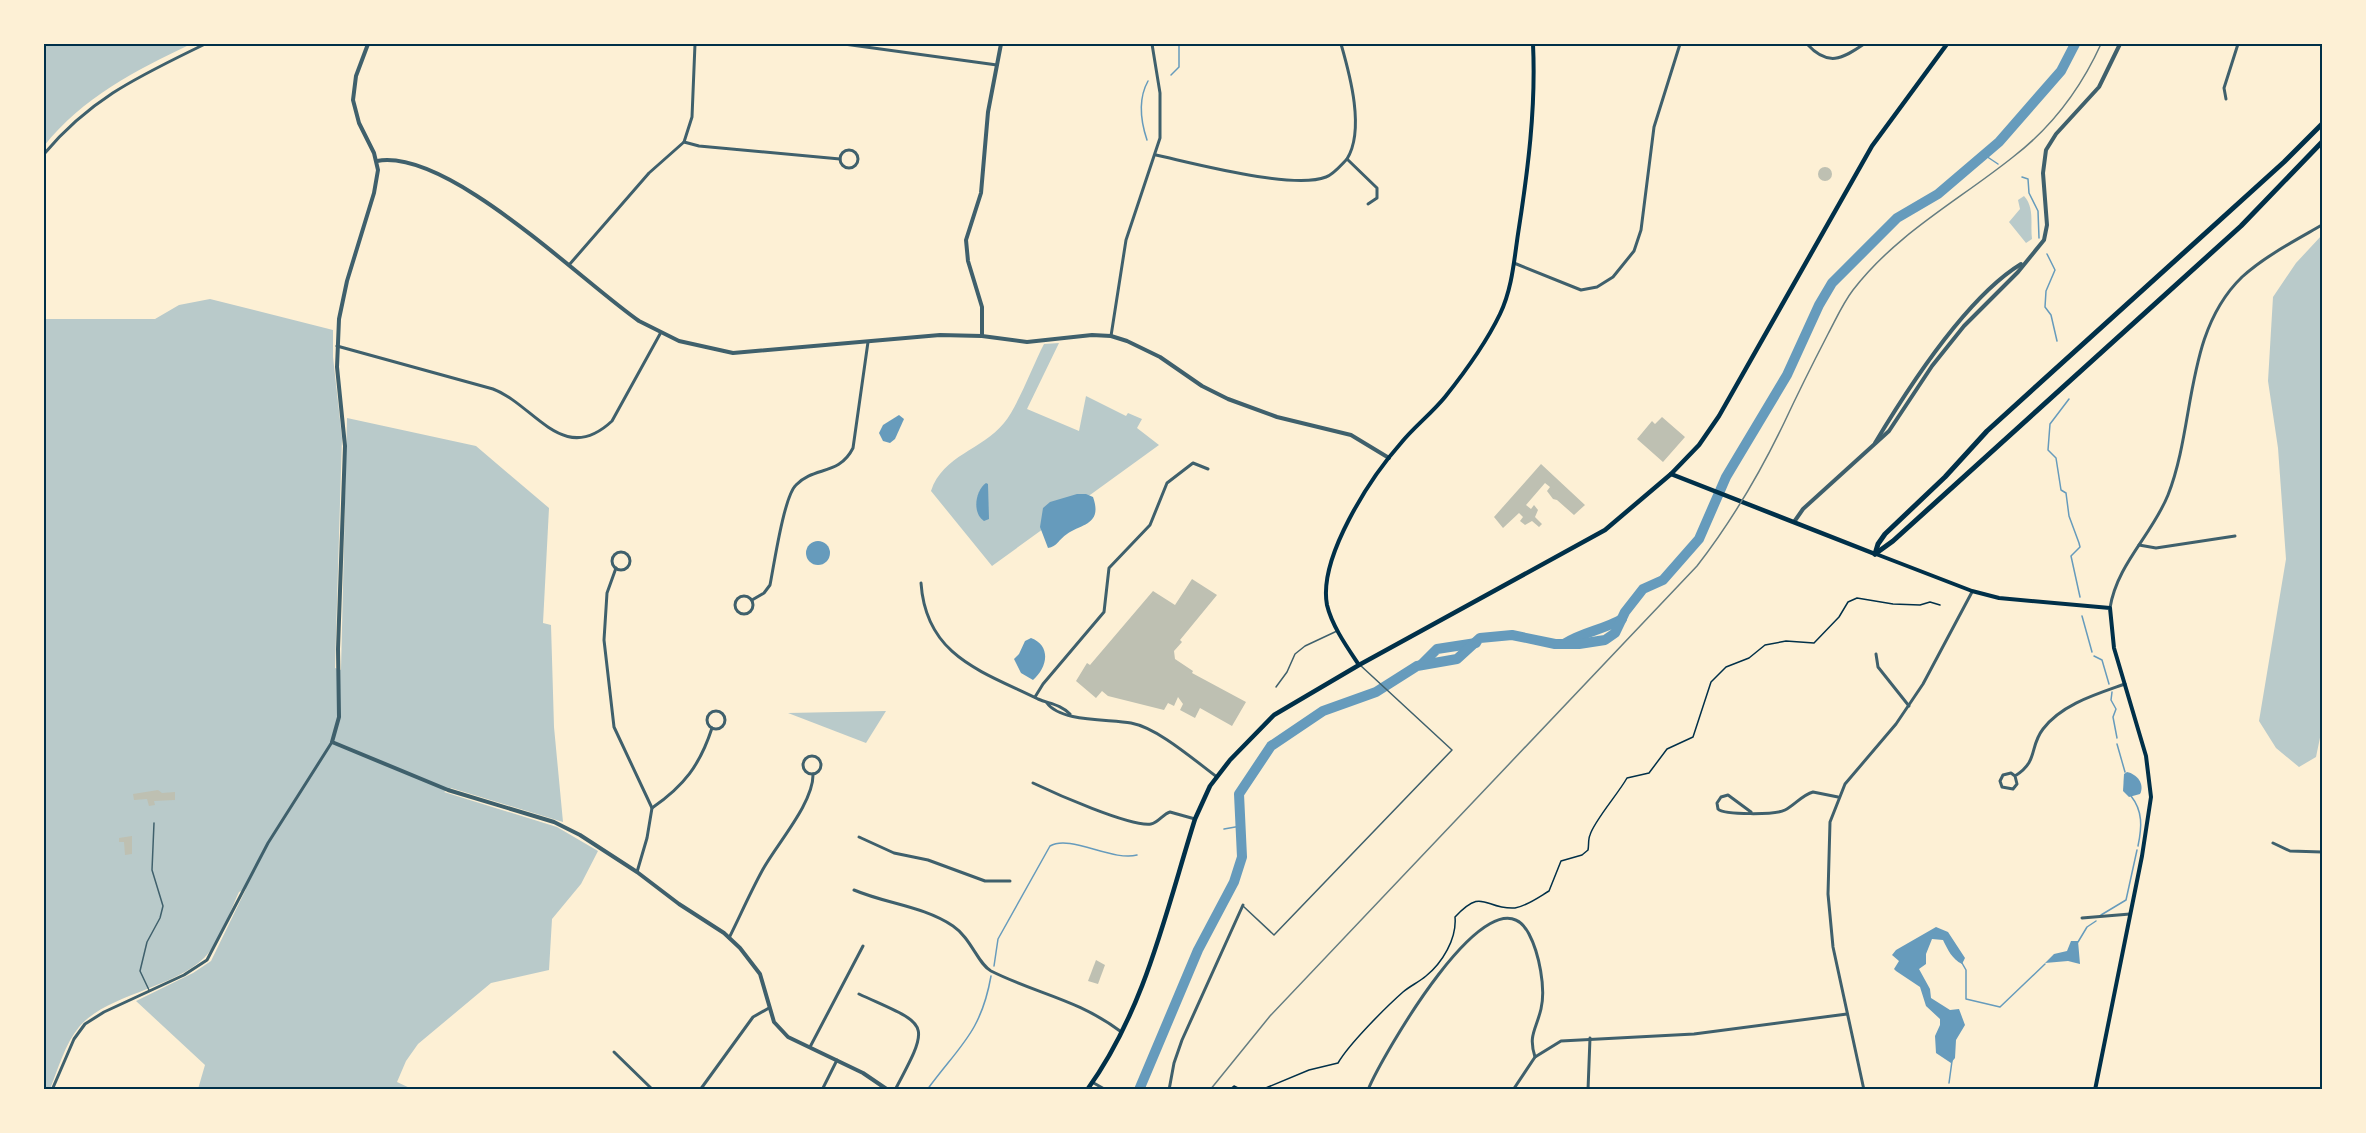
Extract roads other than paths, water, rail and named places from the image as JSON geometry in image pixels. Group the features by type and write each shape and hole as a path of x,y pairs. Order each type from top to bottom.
{"highway":[{"path":"1875,554 1885,534 1945,477 1987,431 2261,183 2322,124"},
{"path":"1875,554 1893,541 2241,226 2322,142"}],"main road":[{"path":"1359,665 1338,631 1326,599 1330,564 1349,519 1389,458 1443,399 1489,334 1505,303 1514,263 1528,170 1533,108 1533,44"},
{"path":"1087,1089 1120,1031 1144,980 1170,908 1195,819 1217,777 1237,751 1274,715 1359,665 1605,530 1671,474 1699,444 1719,416 1872,146 1947,44"},
{"path":"1671,474 1972,591 2018,601 2110,608 2114,647 2146,756 2151,787 2150,813 2095,1089"}],"street":[{"path":"44,154 79,116 106,96 205,44"},
{"path":"52,1089 74,1039 86,1024 104,1012 184,975 207,960 262,853 332,742 339,717 338,649 345,446 337,346 342,300 374,193 377,161 359,123 353,100 356,76 368,44"},
{"path":"568,266 649,173 684,142 692,117 695,44"},
{"path":"844,44 997,65"},
{"path":"982,336 982,307 968,261 966,240 981,193 988,112 1001,44"},
{"path":"1111,336 1126,240 1156,154 1161,118 1152,44"},
{"path":"1156,154 1260,176 1299,179 1328,177 1347,159 1355,144 1356,130 1348,69 1341,44"},
{"path":"1514,263 1581,290 1597,287 1613,277 1635,251 1641,230 1654,127 1680,44"},
{"path":"1807,44 1821,56 1836,59 1845,57 1864,44"},
{"path":"1794,522 1803,508 1889,432 1929,370 1964,326 2044,240 2046,233 2043,173 2046,150 2056,134 2099,87 2120,44"},
{"path":"2226,99 2224,88 2238,44"},
{"path":"684,142 699,146 840,159"},
{"path":"851,150 858,159 856,165 851,168 845,167 840,159 844,151 851,150"},
{"path":"1347,159 1377,189 1377,198 1368,204"},
{"path":"377,161 398,160 414,163 480,196 615,304 660,334 698,347 733,353 940,335 982,336 1027,342 1092,335 1111,336 1127,340 1160,357 1202,386 1228,399 1277,417 1351,435 1389,458"},
{"path":"2110,608 2119,576 2163,507 2175,475 2203,343 2217,310 2229,292 2250,270 2322,225"},
{"path":"337,346 493,389 513,400 552,431 566,436 581,437 595,433 612,421 660,334"},
{"path":"752,600 764,593 770,585 792,489 806,478 832,470 843,462 854,448 868,342"},
{"path":"1035,698 1043,684 1104,612 1109,568 1150,525 1167,483 1193,463 1208,469"},
{"path":"2139,545 2156,548 2235,536"},
{"path":"619,552 626,553 629,559 628,565 623,569 616,568 612,562 614,556 619,552"},
{"path":"616,568 607,593 603,640 614,727 652,808 647,838 637,872"},
{"path":"921,583 923,606 929,623 949,650 964,661 1035,698 1053,703 1070,714 1094,721 1131,723 1145,728 1217,777"},
{"path":"1864,1089 1833,947 1828,894 1829,831 1838,797 1845,784 1909,706 1972,591"},
{"path":"747,596 752,600 753,608 748,613 740,613 736,610 735,603 739,597 747,596"},
{"path":"1876,654 1878,667 1909,706"},
{"path":"2015,776 2031,763 2039,734 2051,720 2079,702 2125,684"},
{"path":"712,711 718,711 723,714 724,723 718,728 712,728 708,725 707,718 712,711"},
{"path":"652,808 683,782 699,764 712,728"},
{"path":"332,742 455,793 568,828 637,872 729,938 757,967 766,990 774,1022 783,1034 837,1060 888,1089"},
{"path":"729,938 763,869 794,821 811,786 813,774 820,769 821,764 816,757 810,756 805,758 802,767 808,773 813,774"},
{"path":"2011,773 2015,776 2018,781 2015,787 2010,790 2002,787 2000,781 2003,775 2011,773"},
{"path":"1032,783 1095,810 1143,823 1154,823 1170,812 1195,819"},
{"path":"1751,812 1728,795 1721,797 1717,802 1718,809 1725,814 1783,811 1813,792 1838,797"},
{"path":"859,837 894,853 928,860 985,881 1010,881"},
{"path":"2273,843 2290,851 2322,852"},
{"path":"854,890 877,900 913,907 946,921 967,936 986,968 1085,1008 1120,1031"},
{"path":"1169,1089 1178,1050 1243,905"},
{"path":"2082,918 2130,915"},
{"path":"1368,1089 1407,1019 1433,982 1465,943 1483,926 1505,917 1518,921 1525,927 1534,948 1543,993 1541,1008 1531,1039 1535,1057"},
{"path":"809,1048 863,946"},
{"path":"858,994 905,1015 918,1027 920,1035 916,1051 894,1089"},
{"path":"700,1089 753,1017 769,1008"},
{"path":"1513,1089 1535,1057 1546,1048 1561,1041 1694,1034 1847,1014"},
{"path":"1588,1089 1590,1038"},
{"path":"614,1052 653,1089"},
{"path":"822,1089 837,1060"},
{"path":"1092,1082 1106,1089"}],"lane":[{"path":"1276,687 1287,672 1295,654 1305,645 1338,631"},
{"path":"1243,905 1274,935 1452,750 1359,665"},
{"path":"149,991 140,971 147,942 160,918 163,906 152,870 154,823"}],"water":[{"path":"899,415 904,419 895,439 890,443 883,441 879,433 883,425"},
{"path":"986,483 988,484 989,519 984,521 978,513 976,502 979,491"},
{"path":"1077,494 1093,497 1095,513 1093,518 1048,548 1040,527 1043,508 1050,502"},
{"path":"818,541 823,542 829,548 829,558 823,564 818,565 813,564 807,558 806,553 807,548 813,542"},
{"path":"1031,638 1042,646 1045,652 1042,670 1033,680 1021,673 1014,659 1025,641"},
{"path":"2127,772 2139,780 2140,794 2129,797 2123,791 2124,774"},
{"path":"1936,927 1948,932 1965,958 1962,964 1953,957 1943,940 1932,939 1926,954 1926,964 1919,969 1930,989 1931,998 1950,1010 1959,1009 1965,1025 1956,1040 1955,1058 1951,1063 1936,1053 1935,1036 1940,1019 1926,1006 1920,987 1894,969 1899,961 1892,955 1896,950"},
{"path":"2071,941 2078,941 2080,964 2068,961 2045,963 2054,954 2067,951"}],"waterway":[{"path":"1171,75 1179,67 1179,44"},
{"path":"1139,1090 1198,950 1234,882 1242,857 1239,794 1271,746 1323,711 1376,692 1417,666 1457,659 1480,638 1512,635 1555,644 1579,644 1605,640 1615,633 1625,612 1643,589 1663,580 1699,539 1726,477 1787,375 1819,305 1832,283 1897,218 1938,194 1999,142 2061,71 2075,44"},
{"path":"1147,140 1141,110 1148,81"},
{"path":"1983,154 1998,164"},
{"path":"2022,177 2028,179 2029,193 2038,211 2039,238"},
{"path":"2047,254 2055,270 2046,291 2045,307 2051,315 2057,341"},
{"path":"2069,399 2050,424 2048,450 2056,458 2061,490 2066,493 2069,516 2080,547 2071,556 2080,597"},
{"path":"2082,616 2092,652"},
{"path":"1564,644 1622,619"},
{"path":"1421,665 1437,649 1476,643"},
{"path":"2094,656 2102,660 2109,684"},
{"path":"2112,692 2111,700 2116,709 2113,717 2117,738"},
{"path":"2117,744 2125,772"},
{"path":"2131,796 2138,807 2141,819 2138,846"},
{"path":"1224,829 1241,826"},
{"path":"994,966 998,939 1050,846 1069,843 1116,855 1137,855"},
{"path":"2101,915 2126,900 2137,850"},
{"path":"2078,942 2087,927 2096,921"},
{"path":"1962,963 1966,970 1966,999 2000,1007 2045,964"},
{"path":"927,1090 975,1026 987,995 991,976"},
{"path":"1949,1083 1952,1061"}],"railway":[{"path":"1210,1090 1270,1016 1697,566 1722,532 1755,479 1853,290 1870,270 1908,234 2013,157 2040,133 2075,91 2101,44"}]}
